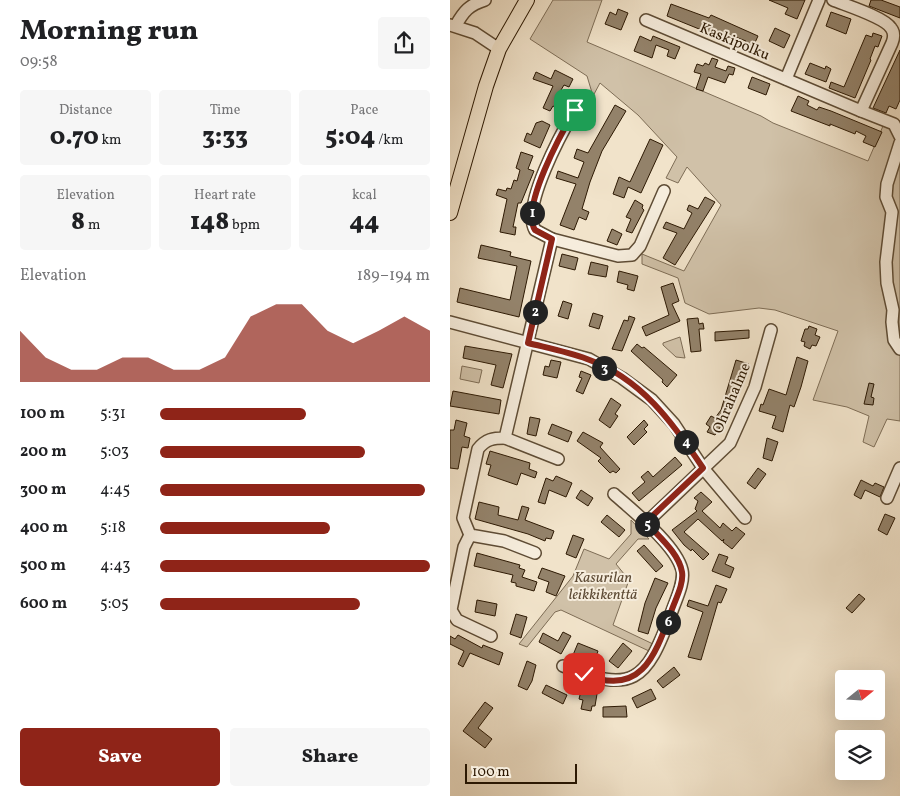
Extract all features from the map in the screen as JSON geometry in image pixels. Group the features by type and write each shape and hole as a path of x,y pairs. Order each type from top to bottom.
{"main road":[{"path":"450,213 486,86 499,49 528,0"}],"street":[{"path":"485,0 464,10 453,25 475,33 499,49"},
{"path":"786,79 818,0"},
{"path":"832,0 896,28 894,38 862,111"},
{"name":"Kaskipolku","path":"646,20 894,124 900,136"},
{"path":"575,110 550,155 540,183 531,218 535,230 552,239 618,256 632,256 640,246 664,191"},
{"path":"900,143 887,184 886,197 892,212 886,262 887,283 893,310 894,340 900,349"},
{"path":"505,438 552,239"},
{"path":"450,322 589,359 622,378 652,400 666,416 703,468 745,518"},
{"name":"Ohrahalme","path":"646,522 722,452 733,437 755,387 771,330"},
{"path":"470,535 462,518 478,449 482,444 492,438 505,438 558,459"},
{"path":"887,498 900,468"},
{"path":"562,666 593,678 613,681 626,678 640,671 650,663 658,649 681,584 682,570 673,553 646,522 614,494"},
{"path":"470,535 504,541 535,553"},
{"path":"470,535 464,547 450,610 456,620 491,636"}],"green space":[{"path":"553,0 602,0 587,42 761,116 773,123 868,161 883,126 871,121 878,112 900,121 900,421 887,419 874,447 863,442 869,416 847,407 813,400 838,331 775,310 759,308 709,314 685,303 678,278 642,264 642,254 684,271 721,205 687,167 678,183 666,178 677,157 638,115 600,83 593,96 587,76 530,39"},
{"path":"680,337 685,358 676,357 663,345 663,343"},
{"path":"462,366 482,370 479,383 460,379"},
{"name":"Kasurilan leikkikenttä","path":"631,520 649,539 638,539 616,564 629,580 613,625 653,644 649,651 561,610 555,612 527,647 519,644 573,576 584,549 609,559 631,534"}],"building":[{"path":"769,0 805,0 797,19 785,14 788,8"},
{"path":"871,0 881,0 900,7 900,18 869,6"},
{"path":"671,4 709,18 711,15 758,36 753,47 765,52 763,58 742,49 746,41 730,35 728,41 722,38 723,34 711,29 709,33 667,16"},
{"path":"618,9 628,13 621,30 605,24 610,12 616,15"},
{"path":"831,12 851,19 846,34 826,26"},
{"path":"775,28 790,35 784,48 769,41"},
{"path":"873,33 882,36 878,47 875,46 855,98 829,88 831,82 844,87 866,35 872,37"},
{"path":"640,36 651,41 653,36 680,47 675,59 667,56 669,50 656,45 652,58 634,51"},
{"path":"900,50 900,100 896,109 889,106 886,113 873,108"},
{"path":"712,58 718,60 715,67 726,71 728,66 735,68 733,75 729,74 725,83 708,77 703,91 696,89 701,74 694,72 697,64 703,66 705,63 709,65"},
{"path":"810,63 825,69 826,66 831,69 826,82 805,74"},
{"path":"555,70 573,79 569,87 564,85 555,107 553,106 550,111 543,108 553,86 533,79 536,72 551,79"},
{"path":"752,77 770,84 766,95 748,88"},
{"path":"798,96 809,101 807,105 817,110 819,107 831,111 882,132 875,147 863,142 866,136 856,131 855,134 791,111"},
{"path":"615,105 626,111 602,151 590,182 582,209 589,212 586,220 579,217 574,230 560,225 576,184 556,178 558,171 578,178 584,162 574,158 577,149 588,153"},
{"path":"542,121 550,125 540,148 524,141 527,133 531,135 536,123"},
{"path":"650,139 663,145 641,193 628,187 624,198 613,194 619,177 630,182"},
{"path":"521,152 533,156 528,169 534,171 521,203 518,203 513,227 516,227 515,235 500,232 507,199 496,195 498,189 506,191 507,188 511,189 514,180 517,181 520,170 516,168"},
{"path":"705,197 715,202 675,265 663,258 677,233 663,228 666,222 684,229 692,213 687,210 689,205 698,209"},
{"path":"635,200 643,205 642,208 644,210 632,233 626,231 631,219 626,217"},
{"path":"612,229 622,234 617,245 607,241"},
{"path":"481,245 511,252 510,256 531,261 519,317 457,302 460,288 510,300 517,266 478,258"},
{"path":"562,254 578,258 575,270 559,266"},
{"path":"591,262 608,266 606,277 588,274"},
{"path":"619,271 638,276 634,291 627,289 628,285 617,282"},
{"path":"673,283 679,301 672,304 680,321 646,336 642,327 669,315 661,287"},
{"path":"563,301 572,304 568,319 558,316"},
{"path":"593,313 603,316 599,329 589,326"},
{"path":"629,316 635,318 622,351 612,349 624,320 628,321"},
{"path":"698,318 699,324 703,323 704,329 699,329 701,351 691,352 687,319"},
{"path":"809,326 817,329 815,335 820,337 816,346 812,345 810,349 804,346 805,342 801,341 805,329 808,329"},
{"path":"749,330 749,338 715,341 715,332"},
{"path":"637,344 642,348 644,347 677,375 667,387 662,382 663,380 631,351"},
{"path":"465,346 512,354 503,388 491,385 496,365 463,358"},
{"path":"797,357 808,361 794,407 790,405 783,432 772,428 776,416 759,411 769,389 786,395"},
{"path":"551,360 561,362 557,378 543,375 545,366 549,367"},
{"path":"736,360 749,364 730,412 715,435 707,432 710,427 706,424 711,416 715,418 721,410"},
{"path":"581,371 591,375 583,394 576,391 582,378 579,377"},
{"path":"869,383 874,384 871,397 874,398 873,405 864,404"},
{"path":"453,391 501,400 499,414 450,406"},
{"path":"611,398 621,405 615,414 618,416 610,428 599,420"},
{"path":"530,417 540,419 536,436 527,434"},
{"path":"456,420 467,423 464,436 470,438 468,448 462,447 458,469 450,468 450,430 454,430"},
{"path":"644,420 648,425 644,429 647,432 634,445 627,437"},
{"path":"552,424 572,432 568,442 548,434"},
{"path":"583,432 603,443 600,447 620,469 616,473 613,471 610,473 598,461 601,458 577,441"},
{"path":"767,438 778,442 772,461 763,458"},
{"path":"490,451 530,463 529,469 537,472 535,478 521,473 517,485 488,475 491,465 486,464"},
{"path":"675,457 682,465 639,501 632,493 645,482 641,477 648,471 653,477"},
{"path":"758,468 766,474 755,489 747,483"},
{"path":"556,476 572,483 566,497 549,490 545,504 538,502 546,478 553,481"},
{"path":"861,480 873,486 875,483 884,487 880,497 865,490 861,499 854,495"},
{"path":"581,490 593,498 588,506 576,498"},
{"path":"701,492 712,502 702,511 720,528 723,523 732,531 736,527 745,534 732,549 723,542 724,539 722,541 698,519 684,532 709,554 703,560 692,549 691,551 684,545 672,530 697,511 695,509 698,501 694,498"},
{"path":"479,502 499,507 498,515 518,520 522,506 529,508 525,520 554,531 551,539 546,538 545,541 528,534 475,519"},
{"path":"885,514 895,518 887,535 878,530"},
{"path":"607,515 625,530 619,537 601,522"},
{"path":"573,535 584,539 576,558 566,554"},
{"path":"644,545 663,566 656,572 637,551"},
{"path":"477,553 520,565 519,568 525,570 522,577 537,582 534,591 516,586 516,583 511,582 513,575 474,566"},
{"path":"719,554 728,557 725,564 734,568 730,578 712,571"},
{"path":"542,568 565,576 556,596 546,592 549,582 538,578"},
{"path":"655,578 668,583 656,608 648,634 638,631 645,603"},
{"path":"716,585 727,589 721,603 718,602 701,660 688,657 703,612 687,606 689,600 708,606"},
{"path":"859,594 865,599 852,613 846,608"},
{"path":"477,600 497,604 495,616 475,612"},
{"path":"516,614 527,617 521,638 510,634"},
{"path":"563,632 571,636 561,654 539,642 543,633 558,641"},
{"path":"458,635 482,648 483,645 503,653 499,665 470,653 463,667 458,664 464,651 450,644 450,636 455,639"},
{"path":"578,643 598,651 594,662 573,655"},
{"path":"623,643 632,651 618,668 609,661"},
{"path":"527,661 536,665 532,681 527,690 518,686"},
{"path":"674,667 680,675 663,688 657,681"},
{"path":"546,685 567,695 563,704 542,693"},
{"path":"651,689 656,699 637,708 632,698"},
{"path":"581,691 597,694 595,706 592,706 591,711 581,709 583,700 579,699"},
{"path":"485,702 493,708 478,728 492,739 485,748 463,731"},
{"path":"626,706 627,717 603,717 603,707"}],"route":[{"path":"575,110 550,155 531,218 532,226 535,230 552,239 528,343 589,359 622,378 652,400 674,424 703,468 646,522 673,553 682,570 681,584 658,649 650,663 634,675 613,681 593,678 584,674"}]}
